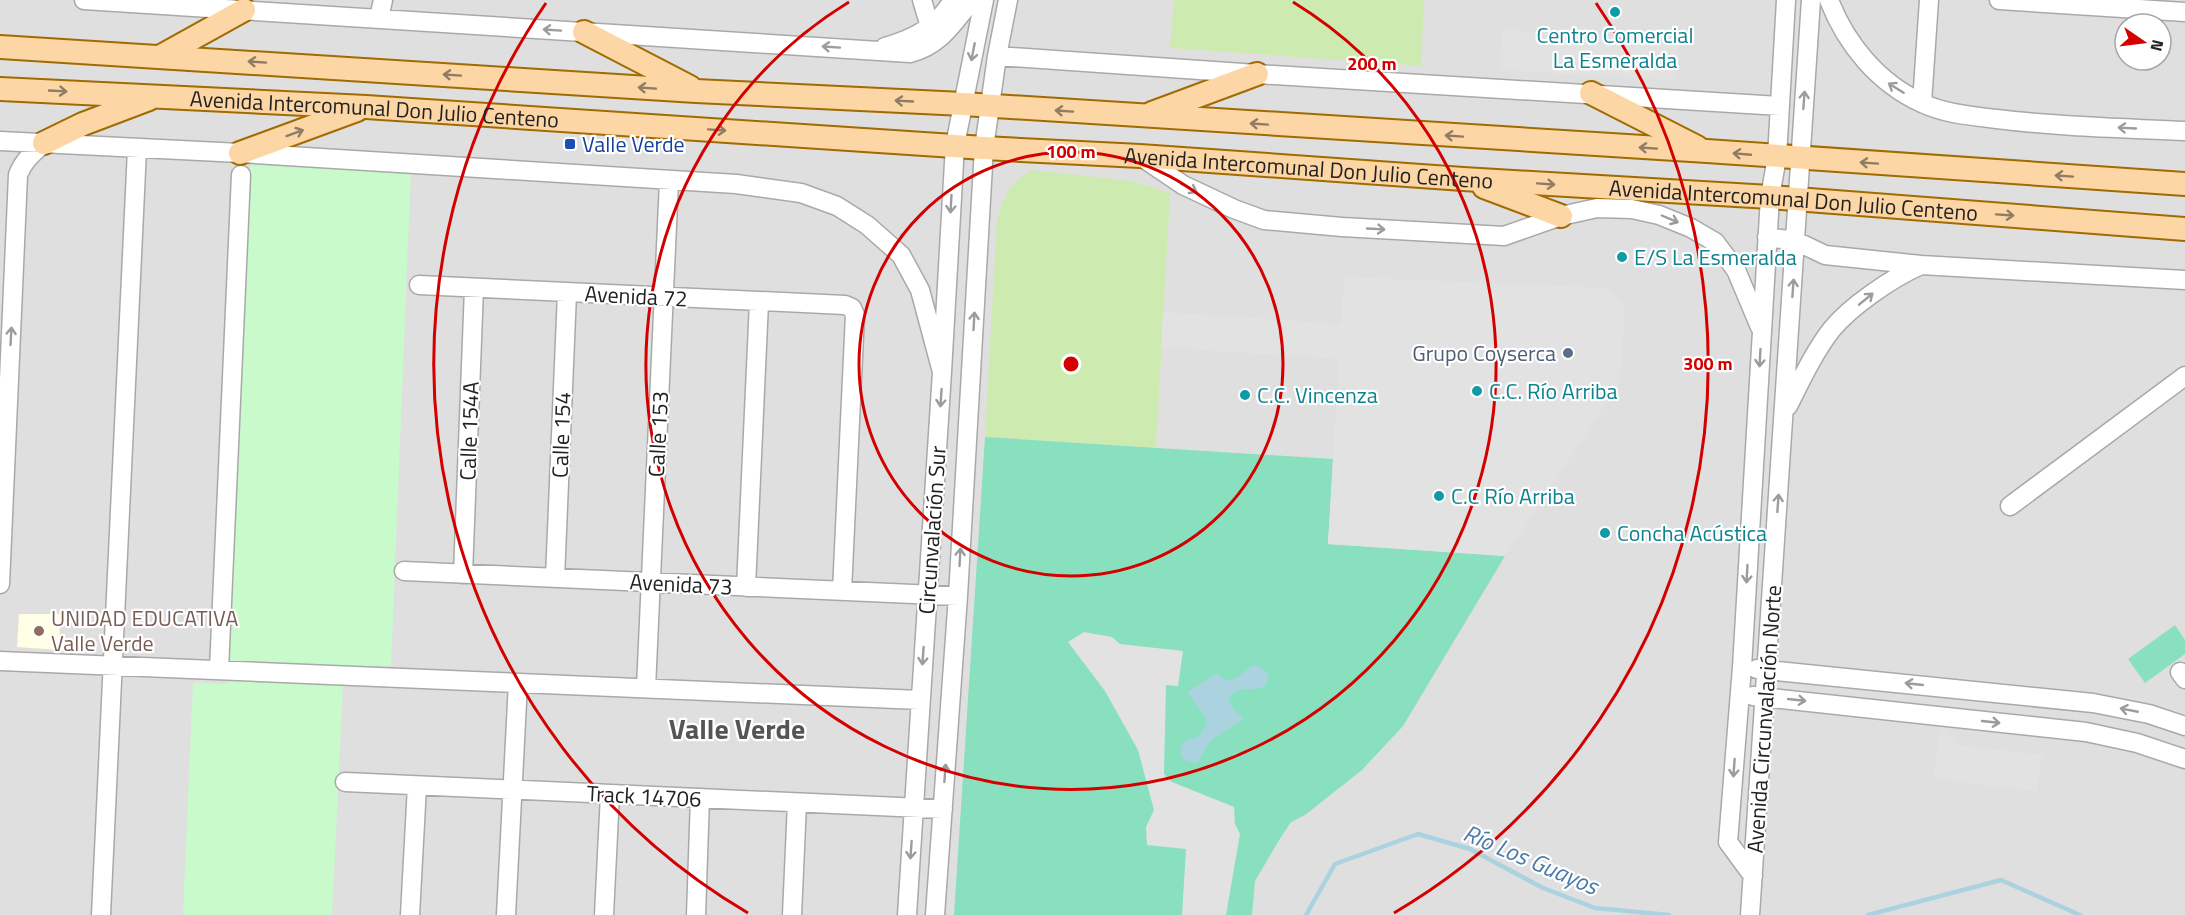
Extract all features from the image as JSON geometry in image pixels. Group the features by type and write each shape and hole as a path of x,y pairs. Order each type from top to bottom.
{"main road":[{"path":"161,56 244,10"},
{"path":"584,32 696,91"},
{"name":"Avenida Intercomunal Don Julio Centeno","path":"0,47 696,91 963,104 2185,184"},
{"path":"1142,116 1257,74"},
{"name":"Avenida Intercomunal Don Julio Centeno","path":"0,89 366,107 1140,156 1463,179 1800,199 2185,229"},
{"path":"1591,93 1707,151"},
{"path":"44,143 83,124 156,96"},
{"path":"241,164 366,107"},
{"path":"1463,179 1561,216"},
{"path":"2143,225 2185,239"}],"street":[{"path":"84,0 244,10 381,9 584,32 910,53 926,49 938,41 972,0"},
{"path":"922,0 930,27"},
{"path":"873,50 908,40 930,27 953,0"},
{"path":"963,104 984,0"},
{"path":"991,106 997,56 1008,0"},
{"name":"Avenida Circunvalación Norte","path":"1754,876 1728,842 1742,668 1767,237 1770,197 1777,157 1786,0"},
{"name":"Avenida Circunvalación Norte","path":"1754,876 1800,199 1800,158 1811,0"},
{"path":"1828,0 1837,20 1862,56 1888,83 1922,103 1963,115 2025,123 2185,131"},
{"path":"1922,103 1929,0"},
{"path":"1999,0 2185,12"},
{"path":"997,56 1780,106"},
{"name":"Circunvalación Sur","path":"907,915 955,145 963,104"},
{"name":"Circunvalación Sur","path":"935,915 958,596 984,147 991,106"},
{"path":"0,141 137,149 241,164 669,180 736,184 801,193 837,206 867,225 901,255 920,290 942,372"},
{"path":"0,584 18,175 21,166 44,143"},
{"path":"101,915 137,149"},
{"path":"1140,156 1183,185 1234,209 1264,220 1504,236 1583,210 1611,207 1659,214 1715,242 1736,270 1762,331"},
{"path":"219,670 241,164"},
{"name":"Calle 153","path":"646,688 669,180"},
{"path":"1767,237 1796,241 1824,255 1921,265 2185,280"},
{"path":"1784,413 1813,357 1833,327 1895,277 1921,265"},
{"name":"Avenida 72","path":"419,285 845,305 852,308 855,315 842,591"},
{"name":"Calle 154A","path":"463,574 474,288"},
{"name":"Calle 154","path":"555,578 567,292"},
{"path":"746,586 759,302"},
{"path":"2010,506 2185,376"},
{"name":"Avenida 73","path":"404,571 958,596"},
{"path":"0,661 920,700"},
{"path":"1742,668 2093,703 2149,714 2185,726"},
{"path":"506,915 518,683"},
{"path":"1739,695 2086,732 2137,743 2185,759"},
{"name":"Track 14706","path":"345,782 943,809"},
{"path":"410,915 417,786"},
{"path":"604,915 610,794"},
{"path":"696,915 700,798"},
{"path":"792,915 796,803"},
{"path":"1751,909 1754,876"}],"shaded area":[{"path":"0,0 2185,0 2185,915 0,915"},
{"path":"1502,30 1679,41 1676,80 1499,70"},
{"path":"1345,277 1608,288 1625,307 1620,383 1505,556 1328,544 1339,359 1161,347 1163,312 1341,324"},
{"name":"UNIDAD EDUCATIVA Valle Verde","path":"19,614 60,614 59,650 17,647"},
{"path":"1084,632 1112,637 1120,644 1183,651 1178,686 1166,685 1164,774 1172,782 1234,807 1235,824 1240,834 1226,915 1182,915 1186,849 1147,845 1146,827 1154,810 1138,750 1105,691 1068,642"},
{"path":"1940,727 1948,729 1947,737 1955,739 1955,745 2042,755 2037,791 1934,779"}],"green space":[{"path":"1174,0 1424,0 1421,66 1170,48"},
{"path":"251,161 411,169 391,666 344,666 332,915 183,915 193,683 227,684"},
{"path":"1032,170 1131,181 1170,193 1156,448 985,437 997,219 1009,190"},
{"path":"985,437 1333,459 1328,544 1505,556 1403,726 1362,770 1305,815 1291,822 1255,881 1252,915 954,915"},
{"path":"2175,625 2185,640 2185,654 2145,683 2128,659"}],"water":[{"path":"1255,665 1267,672 1268,678 1265,686 1236,691 1229,701 1233,709 1244,719 1210,742 1196,763 1184,760 1181,755 1182,744 1186,740 1198,737 1207,724 1206,718 1187,692 1217,673 1222,678 1231,680"}],"waterway":[{"name":"Río Los Guayos","path":"1306,915 1335,864 1418,834 1470,849 1543,888 1595,908 1669,915"},
{"name":"Río Los Guayos","path":"1868,915 2001,880 2080,915"}],"place":[{"name":"Centro Comercial La Esmeralda","path":"1615,12"},
{"name":"Valle Verde","path":"570,144"},
{"name":"E/S La Esmeralda","path":"1622,257"},
{"name":"Grupo Coyserca","path":"1568,353"},
{"name":"C.C. Río Arriba","path":"1477,391"},
{"name":"C.C. Vincenza","path":"1245,395"},
{"name":"C.C Río Arriba","path":"1439,496"},
{"name":"Concha Acústica","path":"1605,533"},
{"name":"UNIDAD EDUCATIVA Valle Verde","path":"39,631"}],"district":[{"name":"Valle Verde","path":"737,728"}]}
